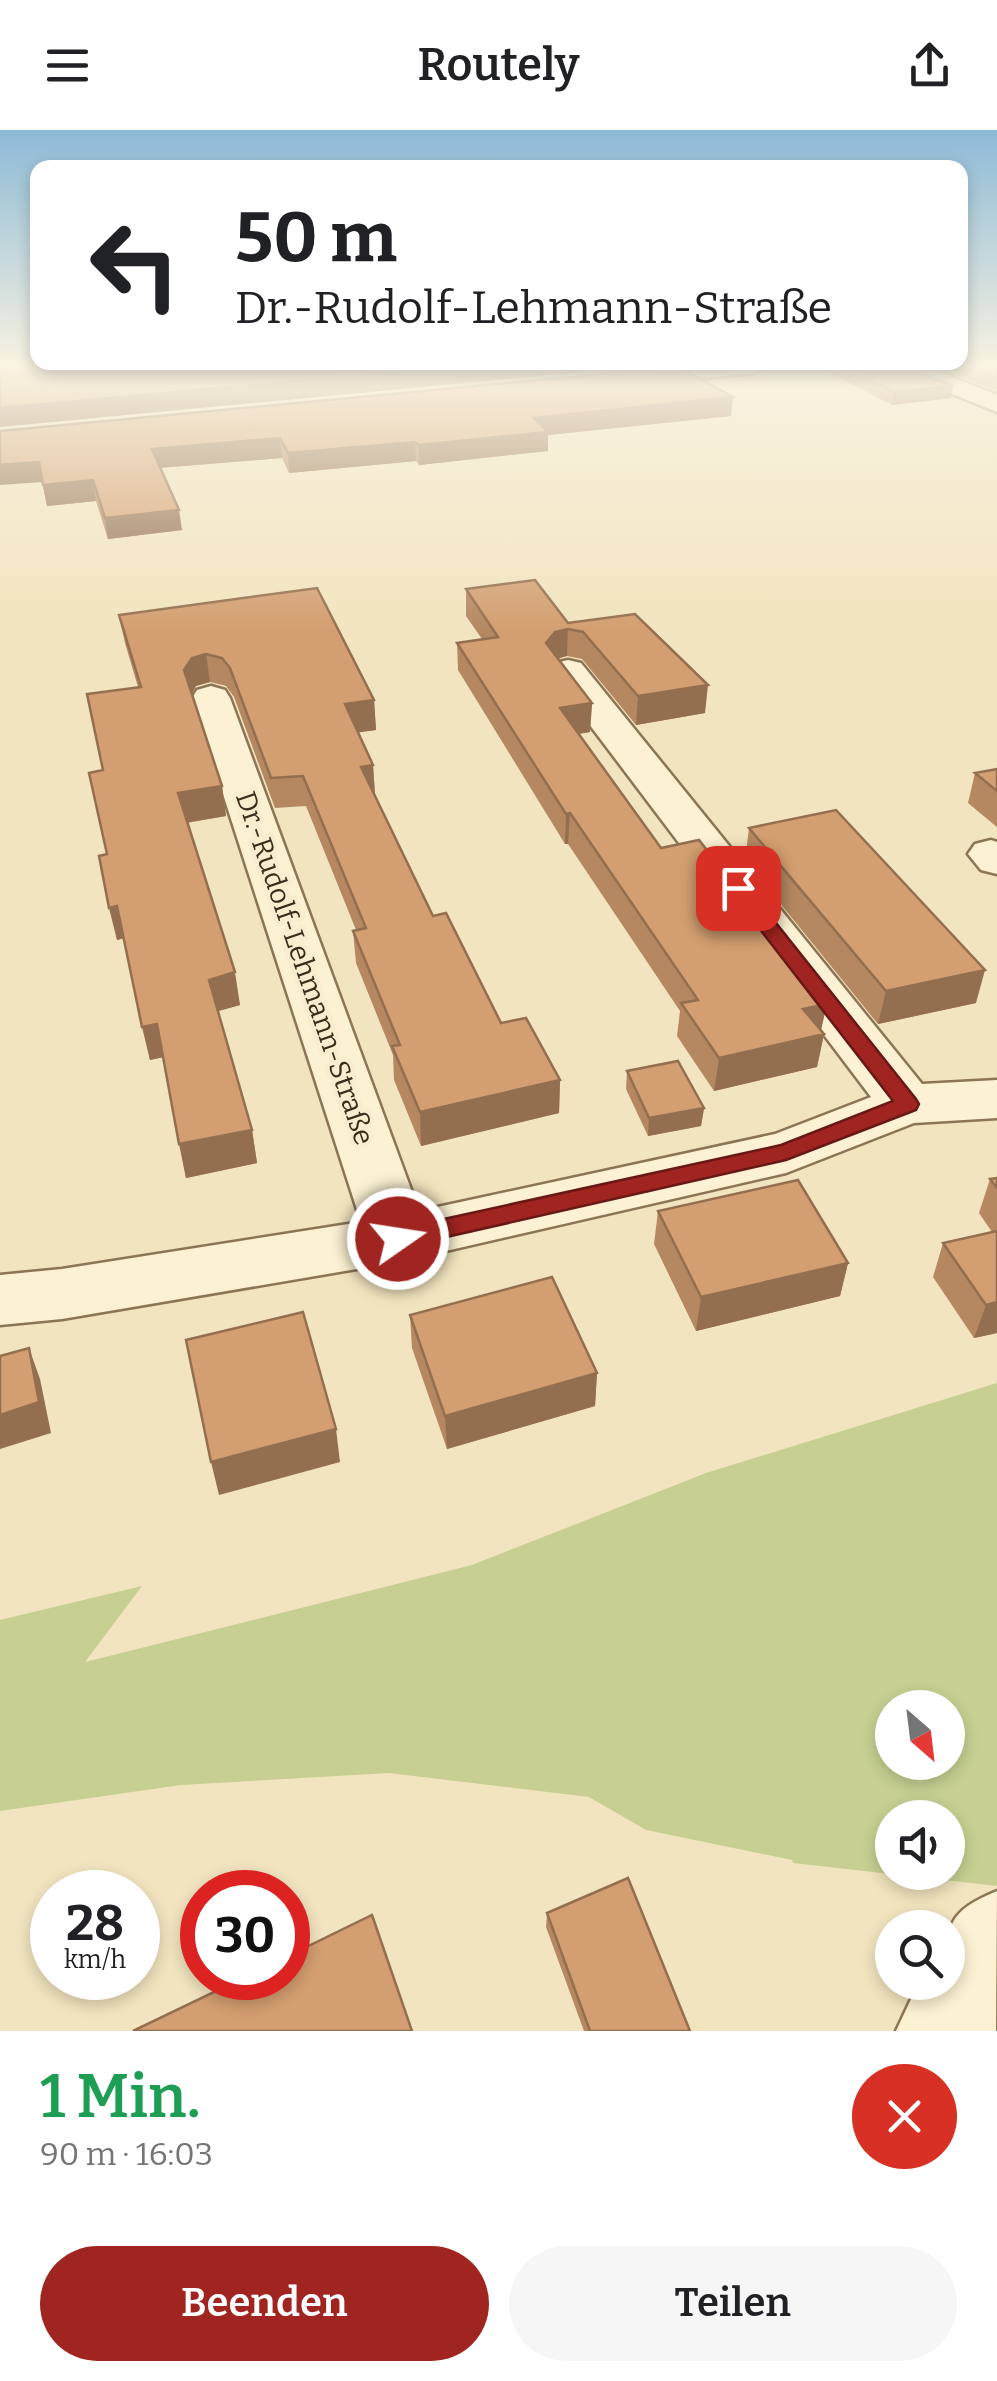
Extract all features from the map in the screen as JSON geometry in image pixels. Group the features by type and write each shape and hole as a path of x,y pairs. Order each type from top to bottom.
{"street":[{"path":"568,671 908,1104"},
{"name":"Dr.-Rudolf-Lehmann-Straße","path":"212,698 398,1239"},
{"path":"0,1300 62,1294 398,1239 786,1152 908,1104 997,1099"},
{"path":"944,2031 997,1937"}],"green space":[{"path":"997,1383 997,1886 965,1882 965,1800 875,1800 875,1872 793,1863 646,1830 589,1797 389,1773 181,1785 0,1811 0,1620 142,1586 85,1662 472,1565 706,1473"}],"building":[{"path":"0,455 155,455 179,510 105,518 93,480 43,485 39,462 0,465"},
{"path":"535,580 568,623 635,614 708,685 638,696 583,632 555,632 546,643 592,703 560,708 661,848 699,840 827,1004 803,1009 824,1034 719,1058 681,1003 698,1000 570,813 566,814 457,643 498,637 466,589"},
{"path":"317,588 374,700 345,704 373,765 361,767 433,916 446,913 501,1023 526,1018 560,1080 420,1112 392,1046 400,1045 353,931 366,928 303,776 271,778 230,668 222,658 206,654 192,658 184,670 222,786 178,793 235,972 209,980 252,1130 179,1144 157,1024 142,1027 117,906 109,908 99,856 107,854 89,773 103,770 87,694 141,687 119,615"},
{"path":"997,769 997,791 975,773"},
{"path":"836,810 985,970 886,991 749,828"},
{"path":"678,1061 704,1108 649,1118 627,1071"},
{"path":"798,1180 848,1263 701,1297 658,1211"},
{"path":"997,1231 997,1302 986,1305 943,1243"},
{"path":"552,1277 597,1373 445,1416 410,1315"},
{"path":"303,1312 336,1429 211,1462 186,1340"},
{"path":"29,1348 39,1402 0,1415 0,1356"},
{"path":"628,1878 690,2031 590,2031 547,1913"},
{"path":"372,1915 412,2031 133,2031 197,2000 310,2000 310,1945"}],"route":[{"path":"398,1239 786,1152 908,1104 738,888"}]}
